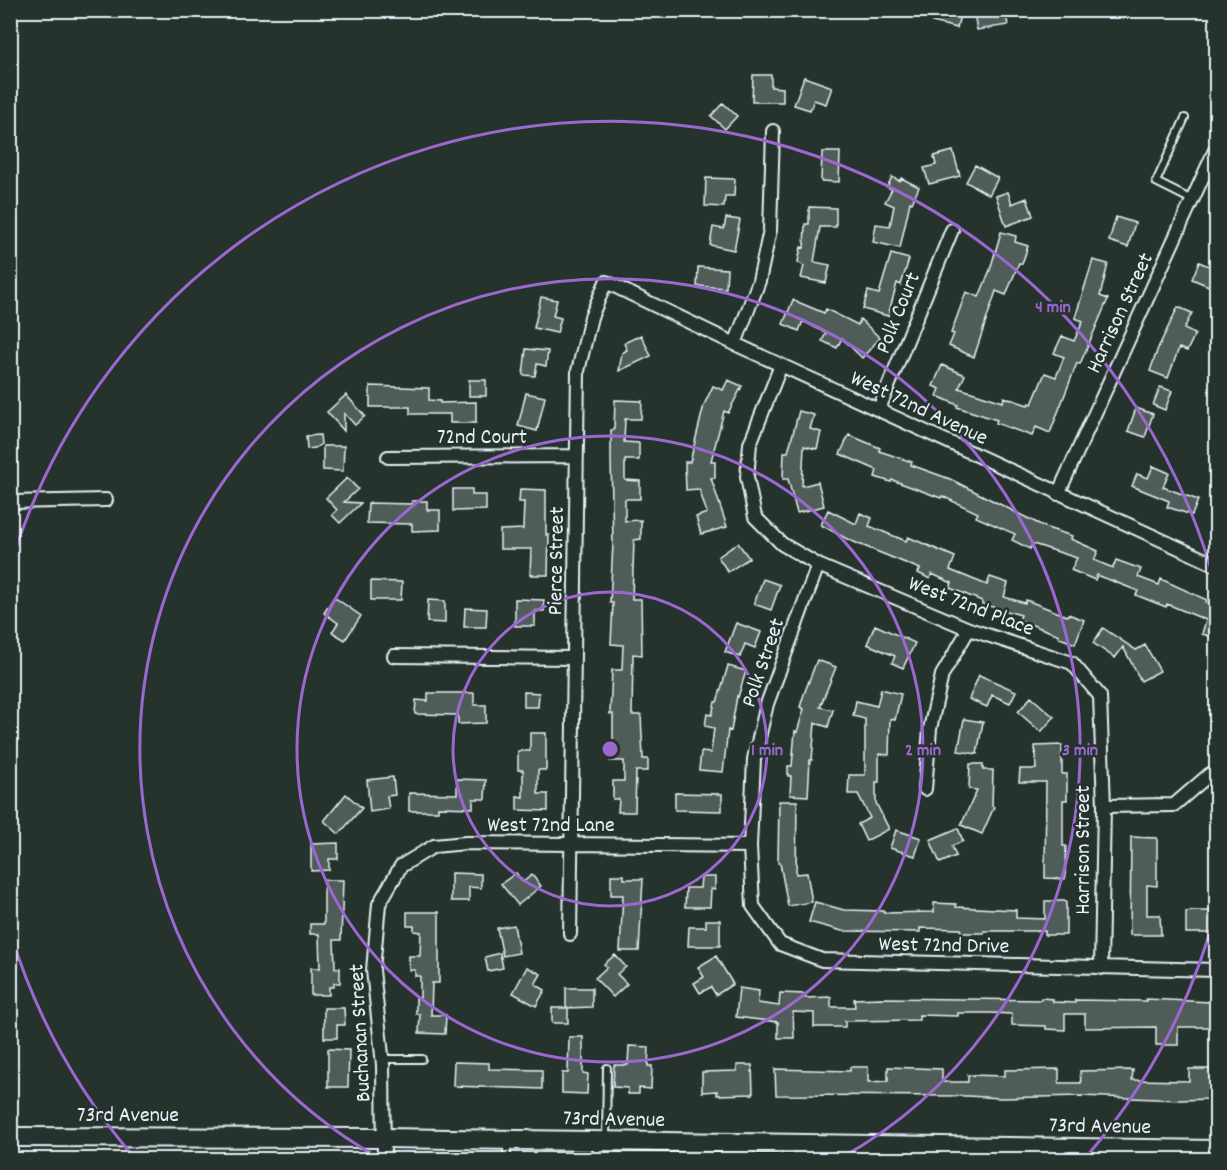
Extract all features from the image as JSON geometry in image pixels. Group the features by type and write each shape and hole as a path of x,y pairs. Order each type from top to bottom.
{"street":[{"path":"735,344 759,281 770,230 773,131"},
{"name":"Harrison Street","path":"1058,494 1216,148"},
{"name":"Polk Court","path":"879,409 952,230"},
{"name":"West 72nd Avenue","path":"606,282 1058,494 1216,565"},
{"name":"Pierce Street","path":"570,934 578,371 591,317 606,282"},
{"path":"782,365 750,444 747,477 755,517 782,544 818,565"},
{"name":"72nd Court","path":"388,456 576,456"},
{"path":"10,502 106,500"},
{"name":"West 72nd Place","path":"818,565 969,629 1072,663 1100,696"},
{"name":"Polk Street","path":"750,846 754,759 767,704 818,565"},
{"path":"925,789 930,729 942,675 969,629"},
{"path":"394,656 573,658"},
{"name":"Harrison Street","path":"1100,696 1104,806 1101,968"},
{"path":"1104,806 1174,805 1210,774"},
{"name":"West 72nd Lane","path":"379,904 401,866 434,846 466,843 750,846"},
{"name":"West 72nd Drive","path":"750,846 753,906 780,944 822,960 1216,970"},
{"name":"Buchanan Street","path":"379,904 373,970 382,1059 384,1160"},
{"name":"73rd Avenue","path":"10,1137 507,1139 601,1141 749,1151 1216,1150"}],"lane":[{"path":"1185,118 1156,182 1192,200"},
{"path":"382,1059 422,1059"},
{"path":"597,1160 601,1141 607,1068"},
{"path":"507,1139 507,1160"}],"building":[{"path":"934,10 961,10 957,28 932,22"},
{"path":"1005,10 1008,25 977,30 974,13"},
{"path":"753,75 771,75 771,87 783,88 783,102 752,102"},
{"path":"804,77 832,87 826,104 814,100 810,110 794,105"},
{"path":"723,103 737,116 725,129 711,116"},
{"path":"953,151 960,176 929,184 924,168 936,165 934,156"},
{"path":"822,152 840,152 839,182 821,181"},
{"path":"975,165 998,178 989,195 966,182"},
{"path":"892,177 900,181 901,178 919,187 912,203 910,202 900,248 873,242 876,224 890,226 894,206 885,202 892,189 887,187"},
{"path":"706,178 735,179 734,196 725,196 724,207 705,206"},
{"path":"1008,192 1012,204 1027,198 1033,216 1006,226 996,196"},
{"path":"809,207 836,208 836,227 820,227 814,262 830,265 826,283 801,278 804,266 798,262 801,247 804,248 805,224 809,224"},
{"path":"1116,217 1135,223 1128,247 1109,241"},
{"path":"726,218 740,220 734,250 710,245 713,227 724,229"},
{"path":"1001,232 1016,236 1015,242 1028,246 1022,264 1019,263 1006,295 996,291 974,357 949,346 954,334 951,333 966,292 979,297"},
{"path":"891,254 909,259 901,285 897,283 888,316 863,309 868,291 879,294"},
{"path":"1093,260 1108,264 1100,296 1108,299 1080,364 1077,363 1050,433 1036,427 1032,436 996,423 997,420 957,407 958,405 937,396 940,389 933,386 942,365 965,375 959,388 1003,402 1004,397 1028,405 1032,404 1045,373 1056,377 1064,357 1054,353 1062,336 1074,341 1083,321 1075,318"},
{"path":"1199,262 1216,269 1216,289 1192,279"},
{"path":"698,267 727,269 726,288 697,286"},
{"path":"541,297 557,300 553,316 561,318 557,333 534,328"},
{"path":"793,300 824,313 826,309 858,325 860,319 880,338 862,358 842,338 837,348 822,341 826,333 803,321 799,331 783,324"},
{"path":"1178,307 1192,313 1184,329 1195,334 1187,351 1179,348 1168,378 1150,371 1158,348"},
{"path":"641,335 651,356 619,371 622,353 627,350 624,343"},
{"path":"526,349 548,351 546,366 537,364 535,376 523,375"},
{"path":"469,380 486,380 486,396 469,396"},
{"path":"728,380 742,386 728,413 724,411 711,461 715,461 715,478 711,478 727,527 701,534 696,517 707,513 699,489 686,490 685,462 690,462 704,405 713,386 723,390"},
{"path":"370,386 429,388 429,400 440,401 440,403 476,402 476,423 450,423 450,414 410,414 410,407 370,407"},
{"path":"1160,387 1172,391 1165,410 1153,405"},
{"path":"526,393 545,397 537,431 518,426"},
{"path":"346,395 365,416 355,425 344,413 344,431 327,412"},
{"path":"615,400 642,401 641,419 625,419 624,442 639,443 639,460 625,460 625,480 640,481 640,499 625,499 625,521 641,520 641,539 634,540 632,599 641,599 642,655 633,654 632,715 641,715 643,759 648,759 648,771 636,771 635,812 618,812 619,799 613,799 613,781 624,781 624,761 610,761 611,744 613,744 613,714 610,714 612,670 622,670 623,645 611,644 613,603 610,603 613,543 611,430 614,430"},
{"path":"1136,408 1153,414 1145,437 1128,431"},
{"path":"799,411 814,415 810,429 821,432 817,449 804,446 802,486 818,482 824,506 797,513 788,479 783,479 784,452 788,452"},
{"path":"320,435 321,444 307,449 306,436"},
{"path":"849,435 880,448 879,451 912,462 911,465 950,479 1047,528 1072,536 1071,539 1098,551 1094,560 1113,568 1116,560 1141,569 1138,577 1159,585 1161,579 1211,604 1213,594 1216,594 1216,638 1202,634 1206,620 1167,604 1166,607 1136,595 1138,591 1097,575 1095,580 1071,570 1077,558 1033,544 1030,549 1012,540 1015,534 976,517 978,513 942,496 941,498 892,480 891,482 875,477 877,470 840,454"},
{"path":"323,446 344,446 343,471 323,470"},
{"path":"1153,466 1169,473 1163,487 1198,500 1192,515 1167,507 1169,501 1132,486 1137,474 1148,478"},
{"path":"347,478 358,489 344,502 361,503 340,523 332,515 337,510 326,498"},
{"path":"453,489 472,489 472,495 486,495 486,510 453,511"},
{"path":"520,489 546,490 546,535 549,535 548,575 530,575 531,549 500,549 500,530 523,529 524,502 519,502"},
{"path":"412,501 427,501 427,510 440,510 440,530 412,531 412,524 367,523 368,503 412,504"},
{"path":"828,510 856,524 860,513 872,518 869,526 906,541 908,537 955,557 950,570 987,585 990,577 1008,583 1004,597 1025,603 1026,600 1084,620 1075,644 1058,637 1059,635 1019,620 1021,615 982,604 982,601 950,588 952,583 932,574 930,579 918,573 920,569 849,540 821,525"},
{"path":"738,543 749,558 728,572 718,557"},
{"path":"763,579 780,585 771,610 754,604"},
{"path":"371,581 402,582 401,600 371,600"},
{"path":"334,597 361,616 345,640 332,632 338,623 324,613"},
{"path":"515,599 544,600 544,611 535,611 535,626 515,626"},
{"path":"428,600 445,601 445,623 427,622"},
{"path":"465,608 487,609 486,627 464,627"},
{"path":"736,623 761,632 755,648 745,644 740,657 725,652"},
{"path":"875,625 915,643 903,668 892,663 895,656 867,644"},
{"path":"1103,628 1136,650 1145,645 1160,671 1141,681 1123,647 1115,658 1093,643"},
{"path":"817,660 836,667 820,707 833,710 828,727 815,723 808,796 790,795 791,776 788,776 788,766 792,766 795,731 797,732 804,709 800,707 804,694"},
{"path":"728,666 746,671 737,696 731,731 728,730 723,772 699,770 701,752 711,753 714,728 705,726 707,714 712,715"},
{"path":"979,675 1016,691 1010,703 992,695 987,707 969,699"},
{"path":"881,689 901,694 895,720 890,719 889,755 879,754 879,782 876,782 876,803 889,829 866,841 858,824 870,818 858,794 848,794 849,775 865,775 865,719 853,716 856,701 877,706"},
{"path":"524,692 539,693 538,707 524,707"},
{"path":"428,693 474,693 474,705 486,705 486,723 458,724 458,715 415,714 416,700 428,701"},
{"path":"1031,697 1054,717 1041,732 1018,712"},
{"path":"964,719 983,722 977,754 958,751"},
{"path":"530,733 546,733 546,770 538,770 538,794 548,794 548,811 517,810 517,796 523,797 523,770 518,770 518,751 530,751"},
{"path":"1062,745 1062,774 1067,774 1067,800 1063,800 1063,846 1066,846 1065,879 1045,878 1046,782 1019,782 1020,769 1036,769 1035,746"},
{"path":"970,764 983,764 983,770 993,770 992,806 994,807 982,834 961,825 977,790 969,789"},
{"path":"393,777 395,795 387,796 389,809 370,812 367,780"},
{"path":"457,779 486,780 485,799 473,799 473,808 438,807 438,811 409,811 409,793 457,794"},
{"path":"675,793 722,794 722,811 675,810"},
{"path":"346,794 362,808 339,834 324,821"},
{"path":"779,801 797,801 796,874 807,873 812,902 788,906 780,863 778,863"},
{"path":"958,828 963,841 952,846 956,856 940,863 930,840"},
{"path":"896,830 921,838 915,856 890,848"},
{"path":"1131,837 1157,838 1157,886 1147,885 1147,915 1160,915 1161,935 1130,935"},
{"path":"338,843 338,859 329,859 329,870 311,871 311,844"},
{"path":"451,873 481,874 481,888 469,887 469,901 451,901"},
{"path":"516,873 523,882 532,875 541,886 518,905 501,884"},
{"path":"611,875 624,875 624,879 643,879 639,951 620,951 623,895 611,895"},
{"path":"701,877 715,877 715,890 711,889 710,907 685,907 686,888 700,888"},
{"path":"324,880 343,880 341,940 334,940 335,968 340,968 340,983 334,983 334,987 329,987 329,995 311,995 311,968 320,968 319,934 310,934 310,924 324,924"},
{"path":"1045,901 1066,901 1066,935 1045,935 1045,931 961,933 961,929 920,928 920,932 842,931 809,922 815,902 844,910 884,911 884,913 934,912 934,903 956,904 956,907 1016,910 1016,918 1045,919"},
{"path":"1216,911 1216,933 1186,933 1186,912"},
{"path":"407,912 439,912 439,983 432,983 431,1015 446,1015 445,1034 419,1033 420,1014 416,1014 416,998 420,998 420,976 415,976 415,970 409,970 409,956 420,956 421,932 414,931 414,926 407,926"},
{"path":"706,920 720,920 720,946 688,946 689,927 706,927"},
{"path":"514,925 519,953 503,956 497,928"},
{"path":"500,953 503,968 488,971 485,957"},
{"path":"615,955 626,967 617,974 627,984 613,997 595,978 607,967 604,964"},
{"path":"716,956 733,984 716,995 711,987 700,993 694,983 704,977 698,967"},
{"path":"527,967 541,974 535,984 545,990 536,1006 513,993"},
{"path":"566,988 592,988 592,1007 566,1008"},
{"path":"739,988 759,991 758,1003 779,1006 780,993 805,994 805,998 831,997 831,1007 855,1007 854,999 881,998 1041,1000 1041,998 1053,999 1053,1002 1075,1003 1075,1000 1146,1001 1146,999 1211,1002 1211,1027 1178,1027 1178,1045 1156,1045 1156,1027 1085,1028 1085,1014 1065,1014 1065,1030 1046,1029 1046,1026 1012,1025 1012,1014 990,1013 958,1013 958,1016 919,1015 919,1020 845,1021 845,1027 814,1027 814,1013 793,1012 794,1038 778,1038 778,1022 736,1017"},
{"path":"324,1008 344,1008 345,1025 337,1025 337,1038 324,1038"},
{"path":"552,1008 568,1008 568,1023 552,1023"},
{"path":"569,1037 583,1037 583,1073 588,1074 587,1094 562,1093 562,1073 568,1073"},
{"path":"629,1046 649,1047 648,1066 652,1066 651,1089 639,1088 639,1094 628,1094 628,1088 613,1087 614,1065 628,1065"},
{"path":"328,1049 349,1050 348,1087 328,1087"},
{"path":"454,1062 489,1063 489,1069 542,1070 542,1089 453,1086"},
{"path":"737,1065 752,1065 753,1094 717,1095 717,1091 702,1092 702,1072 737,1071"},
{"path":"850,1067 868,1067 868,1082 888,1081 888,1067 942,1069 942,1082 968,1082 968,1075 1005,1076 1005,1070 1059,1069 1059,1083 1081,1083 1080,1071 1133,1070 1132,1080 1189,1081 1189,1069 1216,1069 1216,1088 1208,1088 1208,1099 1181,1100 1081,1096 1000,1098 776,1095 775,1069 850,1071"}]}
